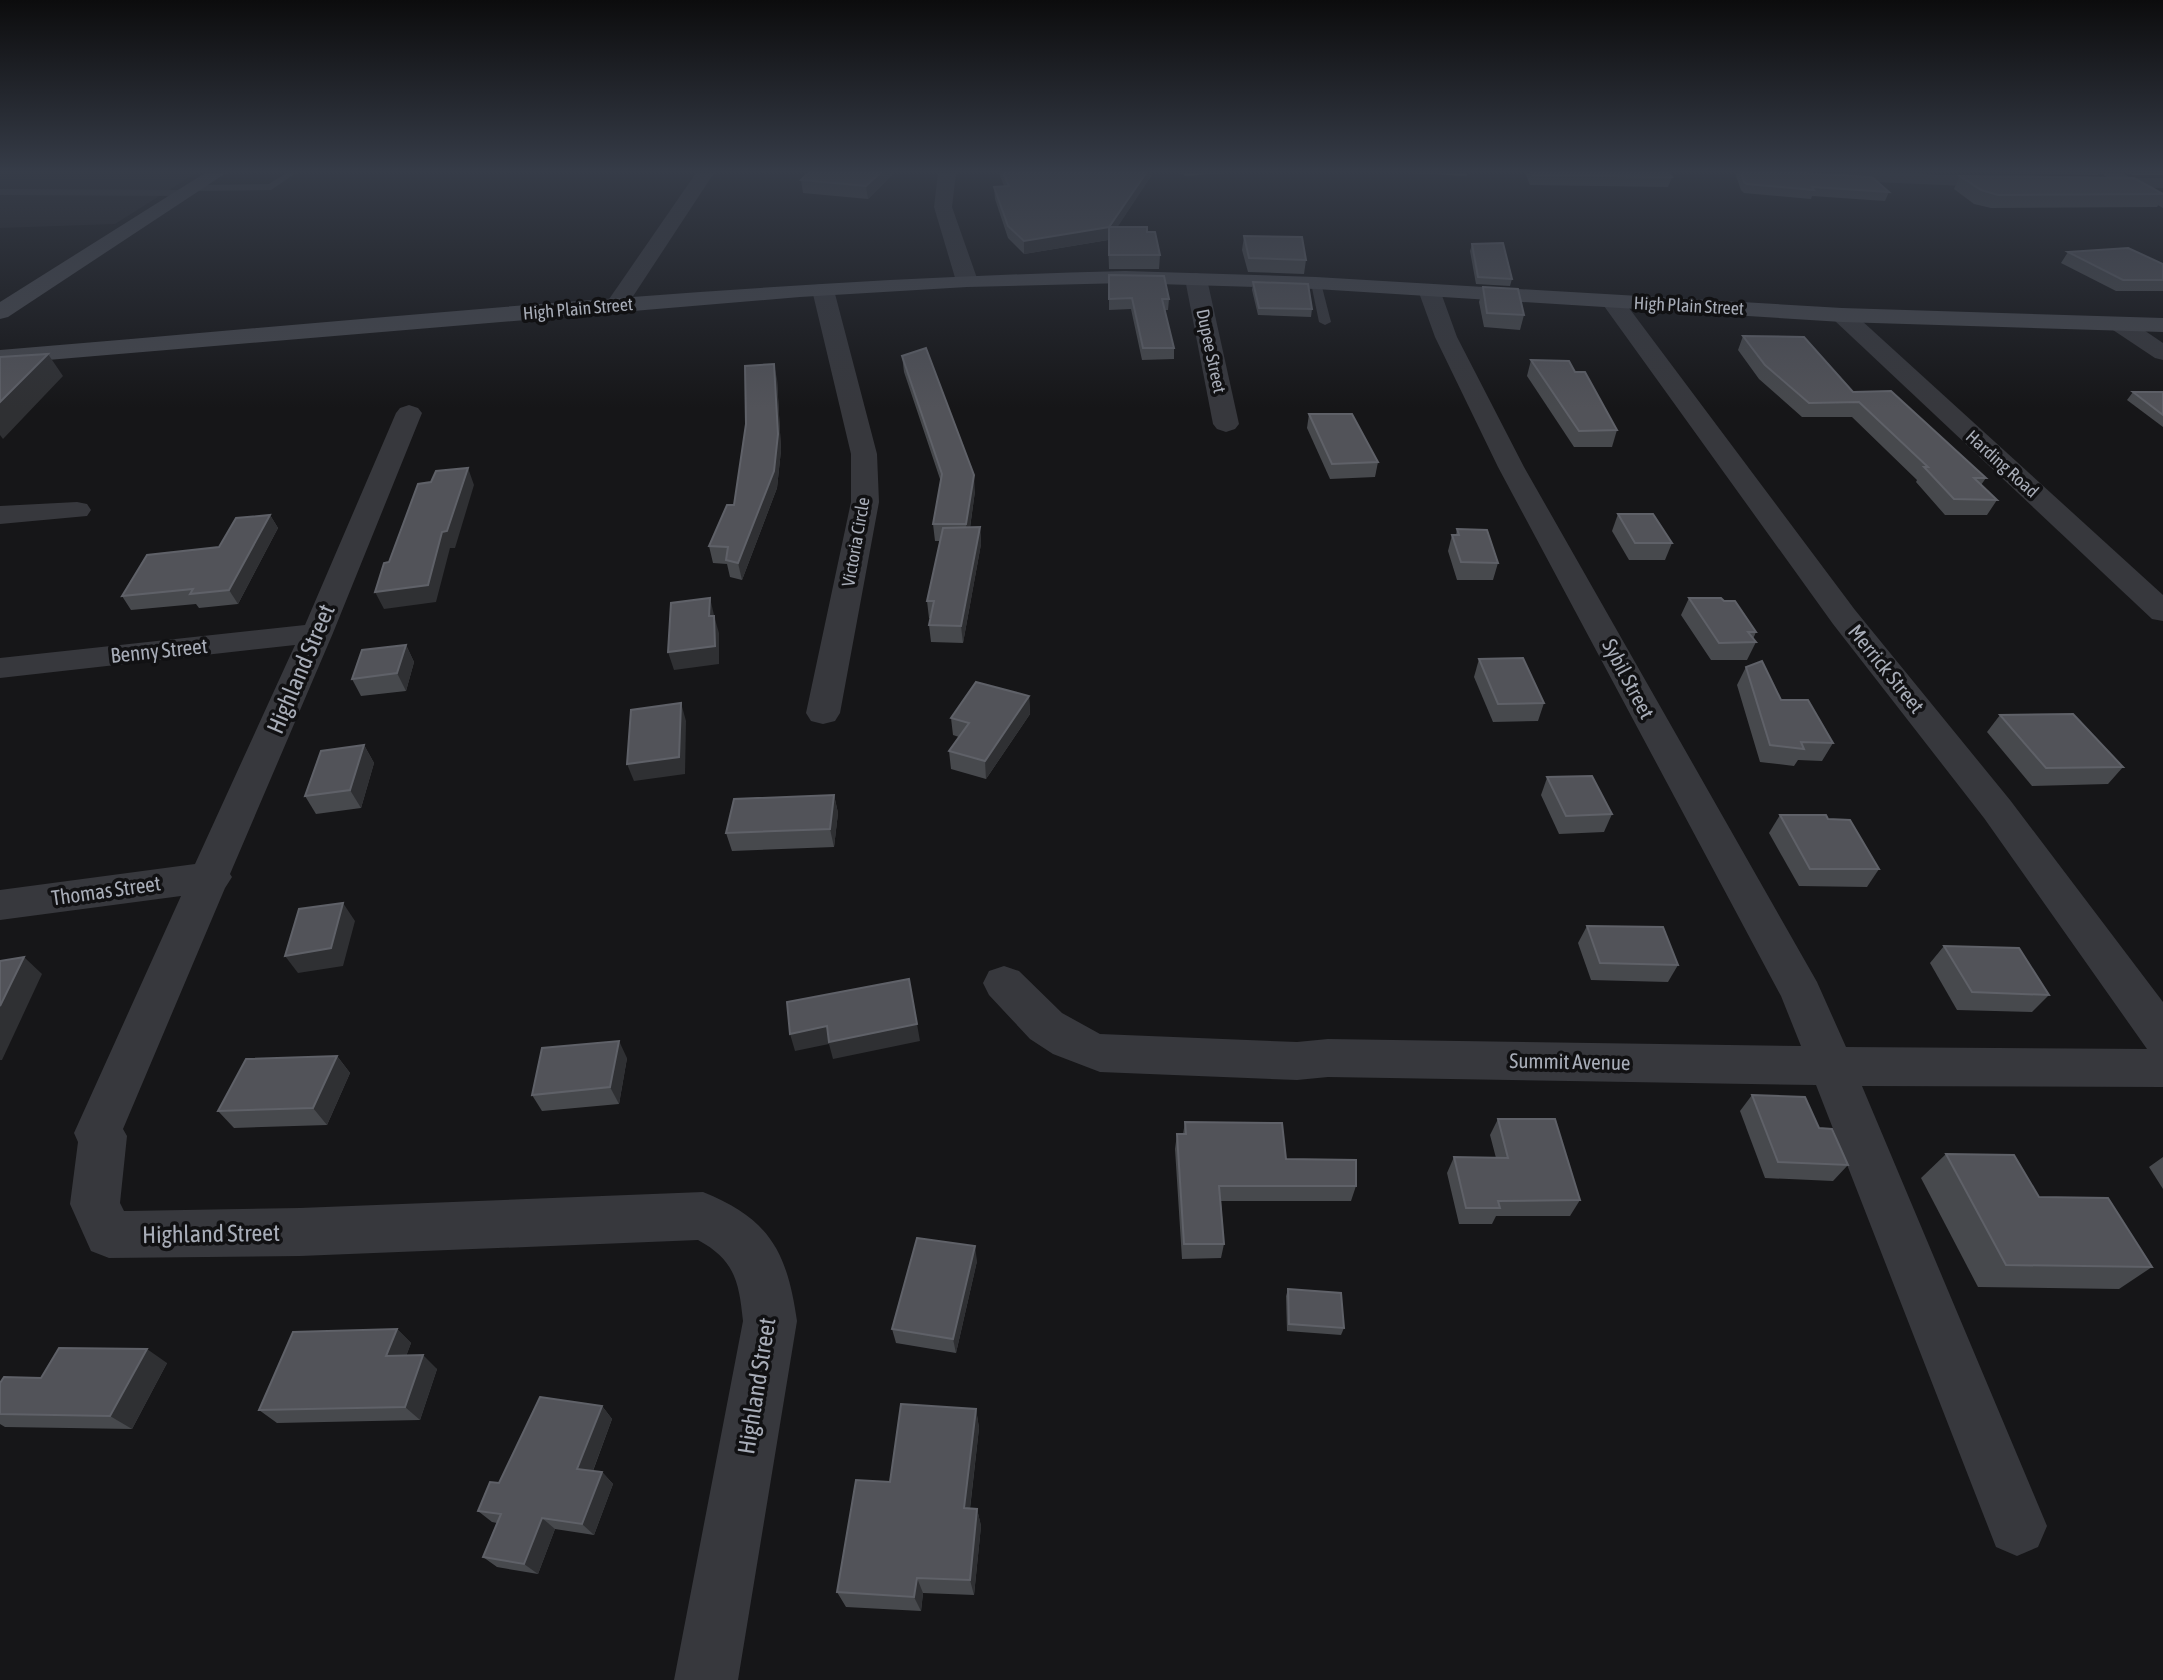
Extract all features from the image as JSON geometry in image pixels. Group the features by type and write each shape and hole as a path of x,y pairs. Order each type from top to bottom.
{"main road":[{"path":"0,312 94,251"},
{"name":"High Plain Street","path":"0,357 823,289 967,281 1125,277 1317,283 1842,314 2163,325"}],"street":[{"path":"616,305 652,251"},
{"path":"957,251 967,281"},
{"name":"Dupee Street","path":"1196,279 1226,424"},
{"name":"Victoria Circle","path":"823,289 864,454 865,502 823,713"},
{"name":"Sybil Street","path":"1430,290 1446,337 1482,411 1802,994 2017,1526"},
{"name":"Merrick Street","path":"1612,301 1844,617 1997,809 2163,1035"},
{"name":"Harding Road","path":"1842,314 2163,612"},
{"path":"2121,325 2163,353"},
{"name":"Highland Street","path":"409,413 212,877 98,1133 103,1136 95,1204 109,1234 300,1232 703,1216 724,1226 753,1253 766,1280 771,1321 706,1680"},
{"path":"0,515 77,510"},
{"name":"Benny Street","path":"0,668 317,633"},
{"name":"Thomas Street","path":"0,905 212,877"},
{"name":"Summit Avenue","path":"1004,983 1040,1023 1070,1044 1100,1053 1297,1061 1328,1058 2163,1068"}],"lane":[{"path":"1317,283 1325,322"}],"building":[{"path":"1109,251 1159,251 1160,255 1109,255"},
{"path":"1248,251 1305,251 1306,260 1249,258"},
{"path":"1473,251 1505,251 1512,279 1478,277"},
{"path":"2135,251 2163,264 2163,280 2123,280 2068,252"},
{"path":"1109,275 1164,276 1169,299 1162,299 1174,348 1143,348 1132,298 1109,299"},
{"path":"1253,282 1308,284 1312,309 1259,308"},
{"path":"1483,287 1518,289 1524,315 1487,313"},
{"path":"1743,336 1804,337 1853,392 1891,391 1986,478 1974,478 1997,500 1954,499 1924,467 1928,467 1859,402 1809,403 1765,365"},
{"path":"926,348 974,475 966,524 933,524 942,474 902,356"},
{"path":"48,354 0,402 0,357"},
{"path":"1531,360 1569,361 1575,372 1585,372 1617,430 1579,431"},
{"path":"774,364 778,434 774,471 738,563 726,560 728,547 709,546 727,505 734,505 746,424 745,366"},
{"path":"2133,392 2163,392 2163,415"},
{"path":"1309,414 1352,414 1378,462 1332,464"},
{"path":"468,468 447,531 442,532 428,585 375,592 384,563 389,562 418,484 431,482 436,471"},
{"path":"1618,514 1653,514 1672,543 1635,543"},
{"path":"270,515 229,590 190,594 193,589 122,596 147,555 219,547 236,518"},
{"path":"980,527 961,626 929,625 934,601 927,601 943,528"},
{"path":"1457,529 1487,530 1498,563 1461,562 1452,535 1459,535"},
{"path":"710,598 709,616 714,616 715,646 668,652 671,603"},
{"path":"1689,598 1735,601 1756,632 1748,632 1756,642 1719,643"},
{"path":"406,645 397,673 352,679 362,650"},
{"path":"1523,658 1544,703 1498,704 1479,659"},
{"path":"1762,661 1781,700 1808,700 1833,743 1801,742 1804,749 1770,745 1746,667"},
{"path":"976,682 1029,696 985,761 949,751 969,723 951,718"},
{"path":"681,703 679,757 627,764 631,710"},
{"path":"2073,714 2123,767 2046,768 2000,715"},
{"path":"364,745 350,790 305,796 321,751"},
{"path":"1592,776 1612,814 1566,816 1547,777"},
{"path":"834,795 830,829 726,833 734,799"},
{"path":"1780,815 1826,815 1828,819 1850,820 1879,869 1810,869"},
{"path":"343,903 331,948 285,956 299,909"},
{"path":"1587,926 1663,927 1678,965 1600,963"},
{"path":"1944,946 2019,948 2049,995 1972,992"},
{"path":"24,957 0,1006 0,961"},
{"path":"909,979 917,1024 829,1042 827,1026 790,1034 787,1002"},
{"path":"619,1041 610,1087 532,1095 542,1048"},
{"path":"337,1056 313,1108 218,1111 246,1059"},
{"path":"1752,1095 1805,1097 1819,1128 1832,1129 1848,1165 1778,1162"},
{"path":"1498,1119 1555,1119 1580,1200 1498,1201 1500,1208 1466,1208 1454,1157 1508,1158"},
{"path":"1185,1122 1282,1123 1286,1159 1356,1160 1356,1186 1219,1186 1224,1244 1184,1244 1177,1134 1186,1134"},
{"path":"1946,1154 2014,1155 2039,1197 2108,1198 2152,1267 2006,1265"},
{"path":"917,1238 975,1246 953,1339 892,1329"},
{"path":"1288,1289 1341,1293 1344,1328 1289,1324"},
{"path":"397,1329 386,1356 423,1355 405,1407 259,1410 293,1332"},
{"path":"59,1348 147,1349 110,1416 0,1414 0,1383 4,1377 41,1378"},
{"path":"540,1397 602,1406 577,1469 602,1472 582,1524 542,1518 524,1564 483,1557 501,1514 478,1511 490,1482 499,1483"},
{"path":"901,1404 976,1409 964,1508 977,1509 970,1580 917,1578 914,1597 837,1592 856,1480 890,1482"}]}
